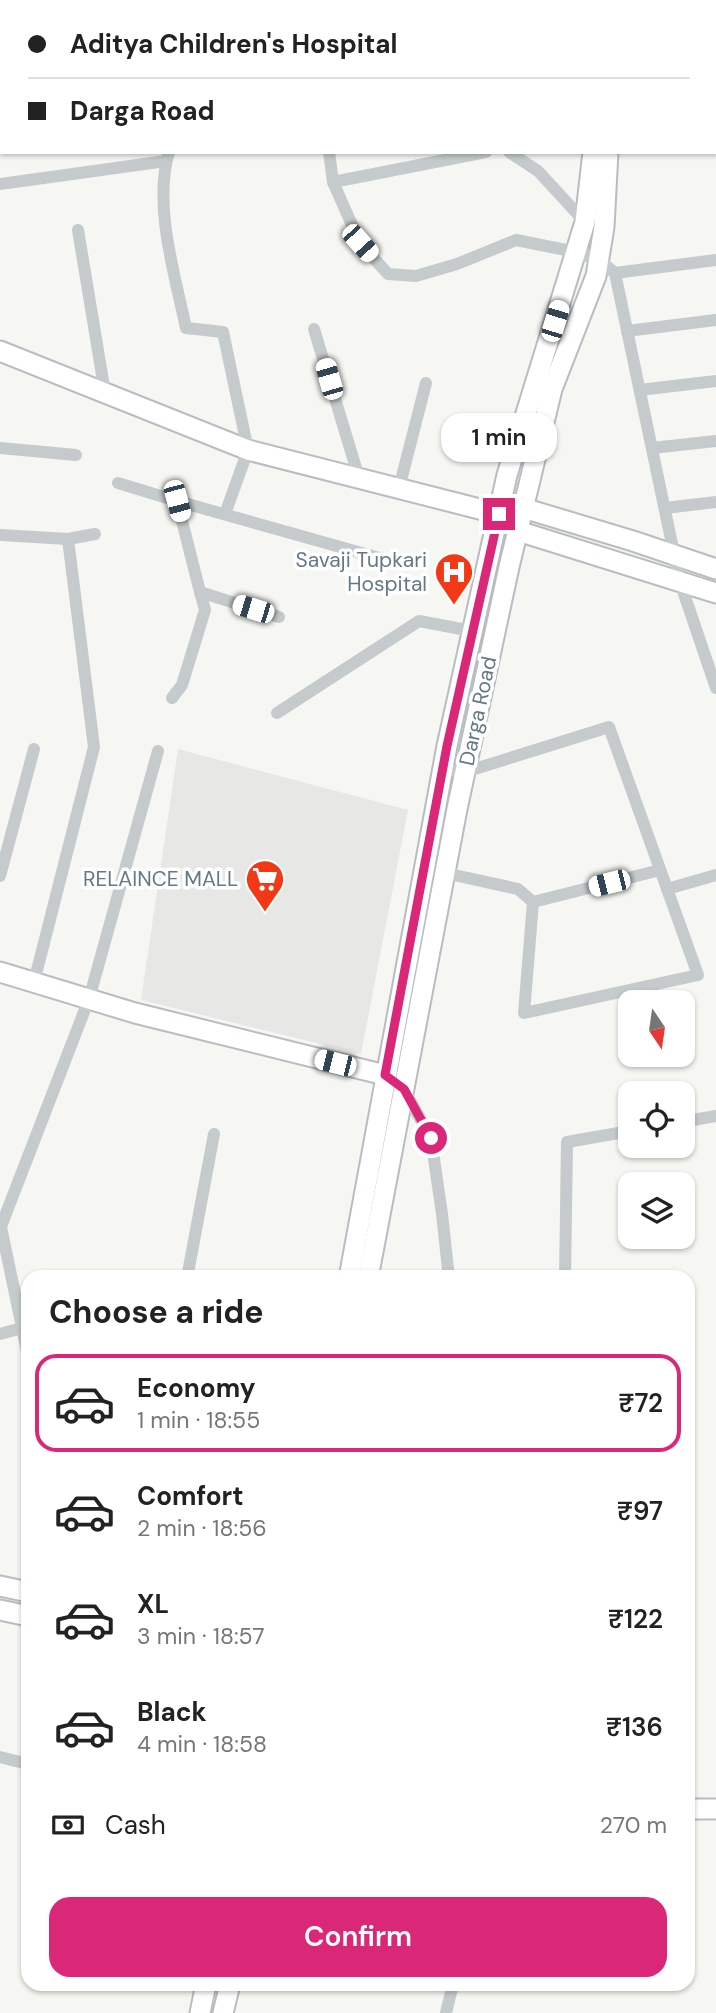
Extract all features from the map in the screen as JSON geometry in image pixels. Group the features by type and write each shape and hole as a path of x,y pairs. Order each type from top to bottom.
{"main road":[{"name":"Darga Road","path":"350,1270 443,769 472,631 507,475 585,222 593,154"},
{"name":"Darga Road","path":"370,1270 465,772 523,508 552,389 596,276 604,227 608,154"},
{"path":"0,351 247,450 499,514 518,531 716,593"},
{"path":"499,514 523,508 716,569"},
{"path":"0,972 135,1013 385,1075"},
{"path":"0,1586 21,1590"},
{"path":"0,1610 21,1614"},
{"path":"695,1809 716,1809"},
{"path":"201,2013 205,1991"},
{"path":"223,2013 228,1991"}],"street":[{"path":"329,154 333,182 360,243 388,274 416,276 457,264 516,240 576,252 599,260 615,273 680,582 716,688"},
{"path":"333,182 476,154"},
{"path":"512,154 538,172 585,222"},
{"path":"0,184 167,157 163,181 164,218 186,328 223,332 247,450 225,514"},
{"path":"78,230 105,393"},
{"path":"615,273 716,260"},
{"path":"627,331 716,320"},
{"path":"314,329 359,478"},
{"path":"639,390 716,381"},
{"path":"399,488 426,383"},
{"path":"652,448 716,441"},
{"path":"0,447 76,455"},
{"path":"118,483 383,559"},
{"path":"172,698 182,685 205,610 177,501"},
{"path":"665,508 716,502"},
{"path":"0,536 68,538 95,534"},
{"path":"34,982 94,747 68,538"},
{"path":"200,592 279,617"},
{"path":"278,713 419,621 472,631"},
{"path":"443,769 465,772 609,727 698,975 524,1013 533,902"},
{"path":"0,876 34,749"},
{"path":"21,1323 0,1228 89,999 158,751"},
{"path":"533,902 660,870"},
{"path":"445,873 519,889 533,902"},
{"path":"667,889 716,875"},
{"path":"385,1075 404,1089 431,1138 448,1270"},
{"path":"695,1120 716,1116"},
{"path":"565,1270 567,1142 618,1133"},
{"path":"188,1270 214,1134"},
{"path":"0,1334 21,1328"},
{"path":"0,1757 21,1762"},
{"path":"446,2013 451,1991"}],"shaded area":[{"path":"178,749 408,810 361,1054 141,1000"}],"place":[{"name":"Savaji Tupkari Hospital","path":"454,606"},
{"name":"RELAINCE MALL","path":"265,913"}],"route":[{"path":"431,1138 404,1089 385,1075 447,746 499,514"}]}
